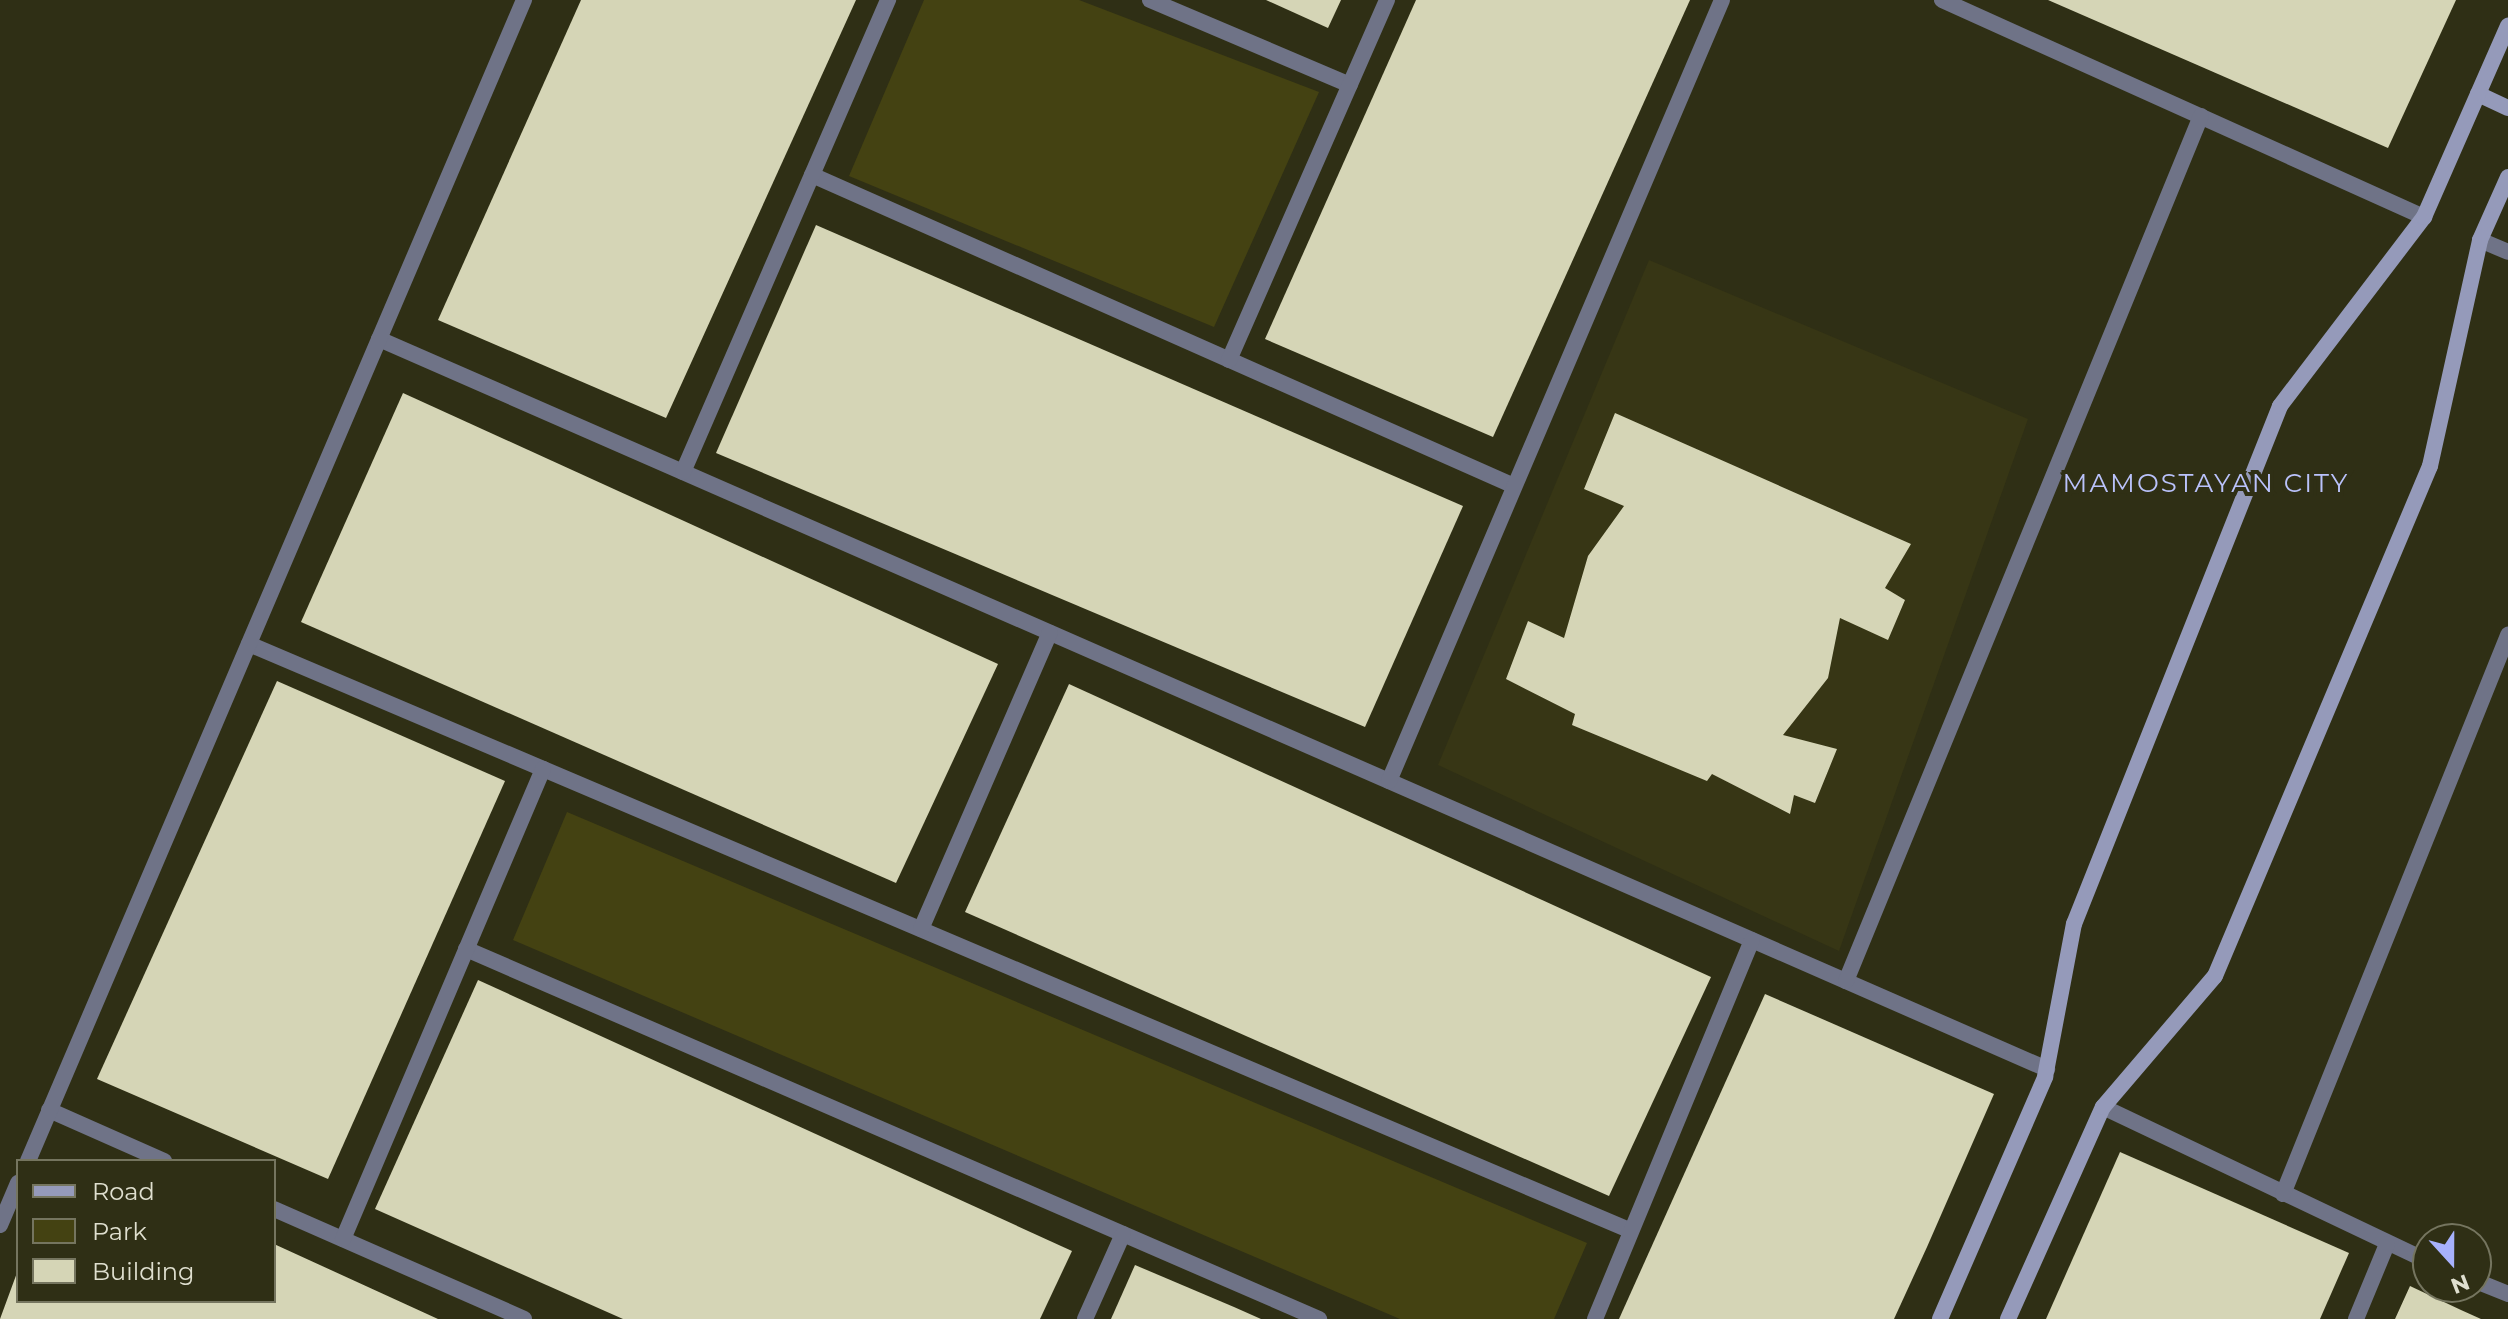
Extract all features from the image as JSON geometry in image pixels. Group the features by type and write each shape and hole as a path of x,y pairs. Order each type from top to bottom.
{"street":[{"path":"29,1159 524,0"},
{"path":"683,472 888,0"},
{"path":"1150,0 1350,85"},
{"path":"1229,360 1387,0"},
{"path":"1389,781 1722,0"},
{"path":"1942,0 2424,217"},
{"path":"1940,1319 2047,1069 2074,924 2280,406 2424,217 2508,26"},
{"path":"2478,94 2508,108"},
{"path":"1846,981 2201,116"},
{"path":"812,175 1514,486"},
{"path":"2008,1319 2103,1107 2215,976 2430,466 2480,240 2508,177"},
{"path":"2480,240 2508,252"},
{"path":"379,339 2047,1069"},
{"path":"921,929 1050,633"},
{"path":"2283,1194 2508,635"},
{"path":"249,644 1631,1231"},
{"path":"343,1239 543,769"},
{"path":"1595,1319 1752,940"},
{"path":"466,949 1319,1319"},
{"path":"2103,1107 2412,1254"},
{"path":"49,1110 159,1159"},
{"path":"0,1225 16,1188"},
{"path":"276,1210 524,1319"},
{"path":"1085,1319 1123,1234"},
{"path":"2356,1319 2387,1244"}],"shaded area":[{"path":"1649,260 2028,419 1839,951 1438,765"}],"green space":[{"path":"924,0 1079,0 1319,92 1214,327 849,176"},
{"path":"567,812 1587,1243 1554,1319 1400,1319 513,940"}],"building":[{"path":"581,0 856,0 666,418 438,320"},
{"path":"1266,0 1341,0 1328,28"},
{"path":"1416,0 1690,0 1493,437 1265,339"},
{"path":"2048,0 2456,0 2388,148"},
{"path":"816,225 1463,506 1365,727 716,453"},
{"path":"403,393 998,664 896,883 301,622"},
{"path":"1615,413 1911,544 1885,588 1905,600 1888,640 1840,618 1828,678 1783,735 1837,749 1815,803 1794,795 1790,814 1712,774 1707,781 1572,725 1575,714 1506,679 1528,621 1564,638 1588,556 1624,506 1584,489"},
{"path":"277,681 505,781 328,1179 97,1079"},
{"path":"1069,684 1711,977 1609,1196 965,912"},
{"path":"478,980 1072,1251 1040,1319 623,1319 375,1209"},
{"path":"1765,994 1994,1094 1927,1247 1894,1319 1619,1319"},
{"path":"2120,1152 2349,1253 2320,1319 2046,1319"},
{"path":"276,1245 438,1319 0,1319 16,1275 16,1303 276,1303"},
{"path":"1135,1265 1234,1307 1261,1319 1111,1319"},
{"path":"2410,1286 2412,1303 2446,1303 2481,1319 2395,1319"}],"district":[{"name":"MAMOSTAYAN CITY","path":"2206,484"}]}
